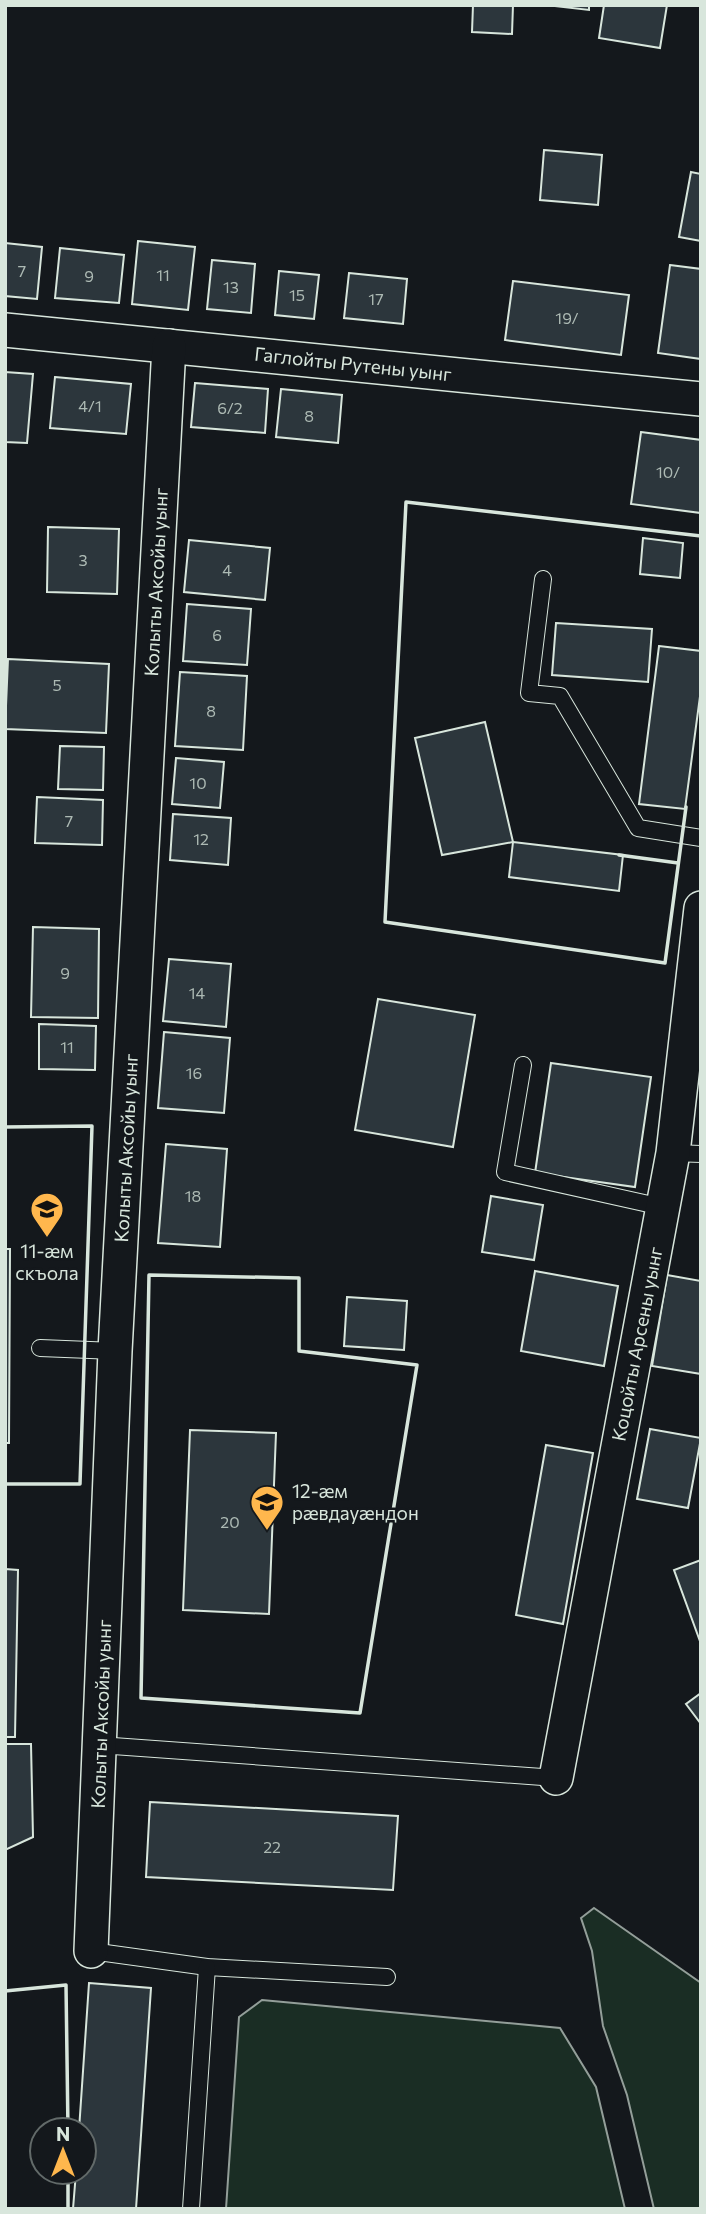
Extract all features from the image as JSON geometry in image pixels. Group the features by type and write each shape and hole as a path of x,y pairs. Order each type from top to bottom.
{"street":[{"name":"Гаглойты Рутены уынг","path":"5,330 701,399"},
{"name":"Колыты Аксойы уынг","path":"91,1951 115,1351 169,346"},
{"name":"Коцойты Арсены уынг","path":"556,1778 662,1207 687,1153 701,908"}],"lane":[{"path":"542,579 529,693 560,696 638,828 701,838"},
{"path":"523,1065 505,1172 662,1207"},
{"path":"40,1348 115,1351"},
{"path":"99,1745 556,1778"},
{"path":"91,1951 207,1967 387,1977"},
{"path":"191,2209 207,1967"}],"green space":[{"path":"594,1908 701,1983 701,2209 654,2209 627,2095 603,2026 592,1951 581,1918"},
{"path":"262,2000 560,2028 596,2087 625,2209 226,2209 239,2017"}],"building":[{"path":"473,5 513,5 512,34 472,32"},
{"path":"546,5 589,5 589,10"},
{"path":"604,5 667,5 660,48 599,38"},
{"path":"544,150 602,155 598,205 540,200"},
{"path":"691,172 701,174 701,241 679,237"},
{"path":"138,241 195,247 188,310 132,304"},
{"path":"5,243 42,247 37,299 5,296"},
{"path":"60,248 124,255 119,303 55,298"},
{"path":"212,260 255,264 251,313 207,309"},
{"path":"670,265 701,269 701,359 658,353"},
{"path":"279,271 319,275 314,319 275,315"},
{"path":"349,273 407,279 403,324 344,318"},
{"path":"513,281 629,295 621,355 505,340"},
{"path":"5,372 33,374 27,443 5,442"},
{"path":"55,377 131,384 126,434 50,428"},
{"path":"195,383 268,389 265,433 191,427"},
{"path":"281,389 342,395 338,443 276,437"},
{"path":"641,432 701,440 701,513 631,504"},
{"path":"48,527 119,529 117,594 47,592"},
{"path":"643,538 683,543 680,578 640,574"},
{"path":"189,540 270,548 265,600 184,592"},
{"path":"187,604 251,609 247,665 183,661"},
{"path":"556,623 652,629 648,682 552,675"},
{"path":"659,646 701,651 701,689 685,809 639,804"},
{"path":"8,659 109,664 106,733 5,729"},
{"path":"180,672 247,676 243,750 175,746"},
{"path":"485,722 513,842 442,855 415,738"},
{"path":"60,746 104,747 103,790 58,789"},
{"path":"176,758 224,762 220,808 172,804"},
{"path":"37,797 103,800 102,845 35,843"},
{"path":"173,814 231,818 228,865 170,860"},
{"path":"513,842 623,855 619,891 509,877"},
{"path":"33,927 99,929 98,1018 31,1017"},
{"path":"169,959 231,964 226,1027 163,1021"},
{"path":"378,999 475,1015 453,1147 355,1130"},
{"path":"39,1024 96,1026 95,1070 39,1069"},
{"path":"164,1032 230,1038 224,1113 158,1108"},
{"path":"551,1063 651,1077 635,1187 535,1173"},
{"path":"166,1144 227,1149 220,1247 158,1243"},
{"path":"491,1196 543,1205 534,1260 482,1252"},
{"path":"5,1249 10,1249 9,1443 5,1443"},
{"path":"535,1271 618,1286 604,1366 521,1351"},
{"path":"667,1275 701,1281 701,1374 652,1366"},
{"path":"347,1297 407,1301 404,1350 344,1346"},
{"path":"650,1429 701,1438 688,1508 637,1499"},
{"path":"190,1430 276,1433 269,1614 183,1610"},
{"path":"546,1445 593,1453 563,1624 516,1615"},
{"path":"701,1560 701,1644 674,1570"},
{"path":"5,1569 18,1570 15,1737 5,1737"},
{"path":"701,1693 701,1724 686,1704"},
{"path":"5,1744 31,1744 33,1837 5,1850"},
{"path":"150,1802 398,1816 393,1890 146,1877"},
{"path":"89,1983 151,1988 136,2209 73,2209 75,2186 98,2186 98,2116 80,2116"}],"wall":[{"path":"686,807 665,963 385,922 406,502 701,536"},
{"path":"619,855 678,863"},
{"path":"5,1127 92,1126 80,1484 5,1484"},
{"path":"149,1275 299,1278 299,1351 417,1365 360,1713 141,1698 149,1275"},
{"path":"5,1991 66,1985 68,2116"},
{"path":"68,2186 68,2209"}],"place":[{"name":"11-æм скъола","path":"47,1239"},
{"name":"12-æм рӕвдауӕндон","path":"267,1532"}]}
